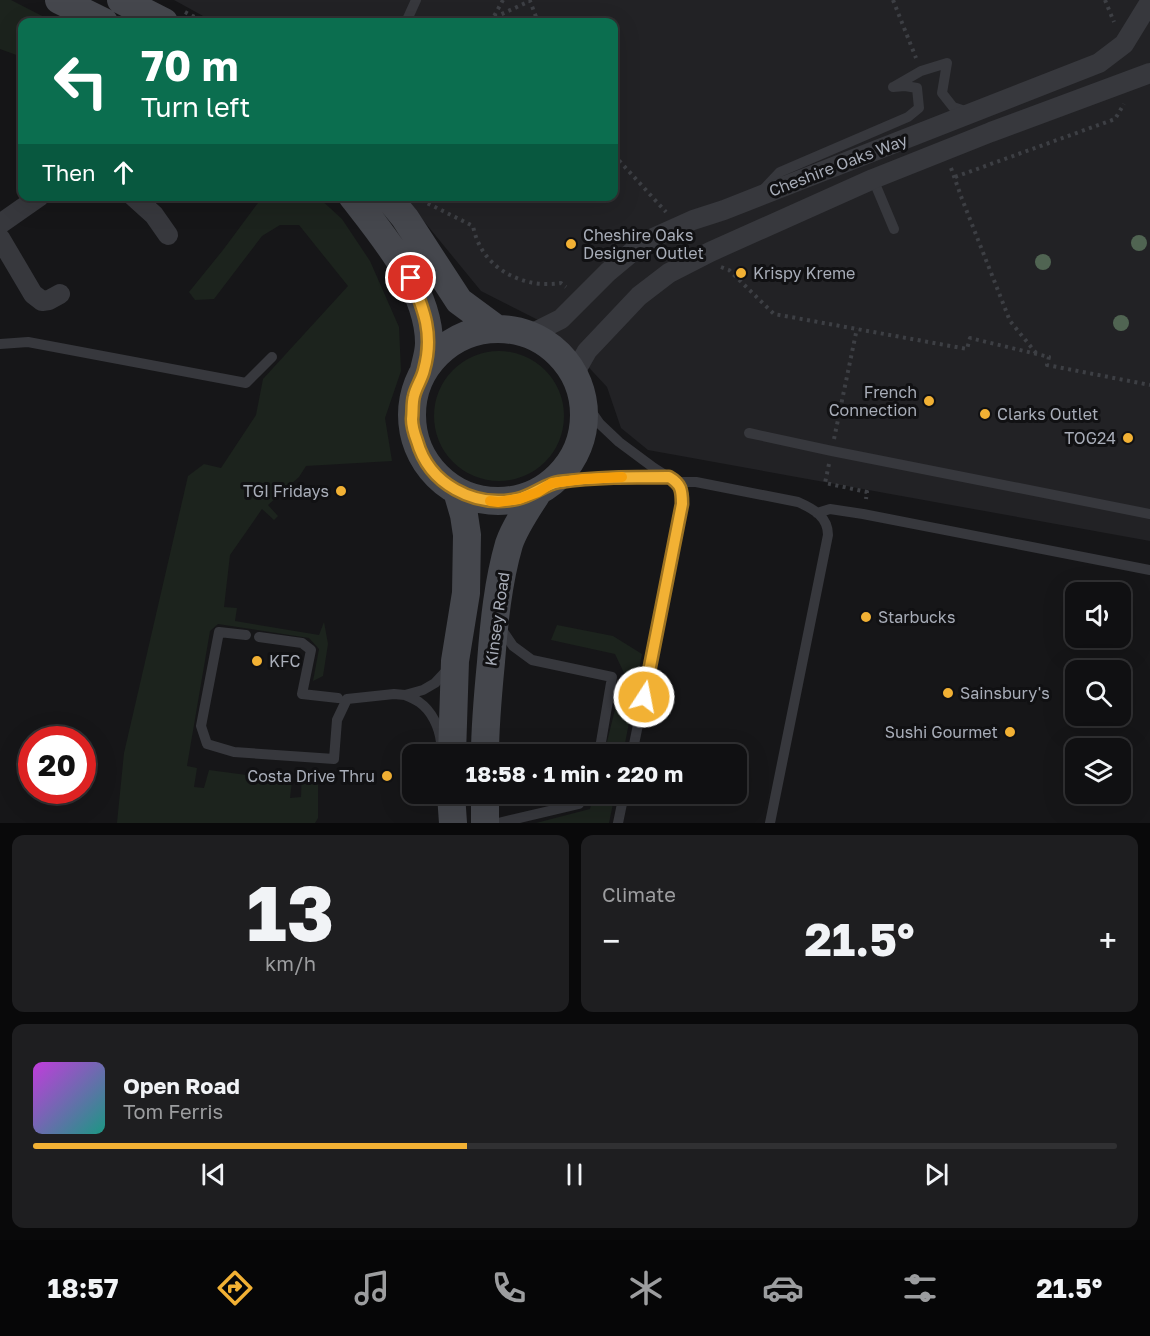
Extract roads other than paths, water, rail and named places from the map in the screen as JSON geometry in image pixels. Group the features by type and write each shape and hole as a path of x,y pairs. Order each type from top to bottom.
{"main road":[{"path":"59,0 96,18"},
{"path":"121,0 156,18"},
{"path":"356,201 411,278 425,313 429,343 424,370 414,397 412,425 420,452 435,475 457,491 477,499 498,502 519,499 545,487 565,469 577,450 583,428 578,386 563,359 548,346 529,335 497,329 475,332 460,338 440,352 424,370"},
{"path":"391,201 405,218 459,301 497,329"},
{"name":"Kinsey Road","path":"485,744 495,620 510,542 522,517 545,487"},
{"name":"Kinsey Road","path":"452,744 455,661 466,594 467,547 464,515 457,491"},
{"path":"485,804 485,823"}],"street":[{"name":"Cheshire Oaks Way","path":"529,335 561,319 608,272 644,242 693,220 756,198 1099,63 1124,44 1149,9"},
{"name":"Cheshire Oaks Way","path":"578,386 587,351 639,296 669,273 710,252 945,149 1150,73"},
{"path":"0,224 33,201"},
{"path":"136,201 149,220 168,235"},
{"path":"0,238 33,294 42,301 60,294"}],"lane":[{"path":"408,18 416,0"},
{"path":"756,198 780,172 908,117 919,108 916,88 893,87 921,71 947,63 942,93 953,107 971,113"},
{"path":"873,179 894,229"},
{"path":"0,344 28,342 246,383 272,357"},
{"path":"578,386 600,423 619,442 673,479 682,492 674,547 634,744"},
{"path":"749,433 1150,514"},
{"path":"545,487 583,479 673,479 798,502 809,507 824,519 828,526 828,536 770,823"},
{"path":"817,513 830,509 863,514 1150,570"},
{"path":"495,620 513,646 532,660 612,677 601,744"},
{"path":"246,635 219,632 201,726 207,744 238,752 334,759 337,720 347,699 394,694 405,695 420,702 439,730 441,744"},
{"path":"259,637 302,643 311,650 302,694 338,698"},
{"path":"405,695 423,690 435,683 455,661"},
{"path":"498,823 579,804"},
{"path":"618,823 622,804"}],"place":[{"name":"Cheshire Oaks Designer Outlet","path":"571,244"},
{"name":"Krispy Kreme","path":"741,273"},
{"name":"French Connection","path":"929,401"},
{"name":"Clarks Outlet","path":"985,414"},
{"name":"TOG24","path":"1128,438"},
{"name":"TGI Fridays","path":"341,491"},
{"name":"Starbucks","path":"866,617"},
{"name":"KFC","path":"257,661"},
{"name":"Sainsbury's","path":"948,693"},
{"name":"Sushi Gourmet","path":"1010,732"},
{"name":"Costa Drive Thru","path":"387,776"}]}
